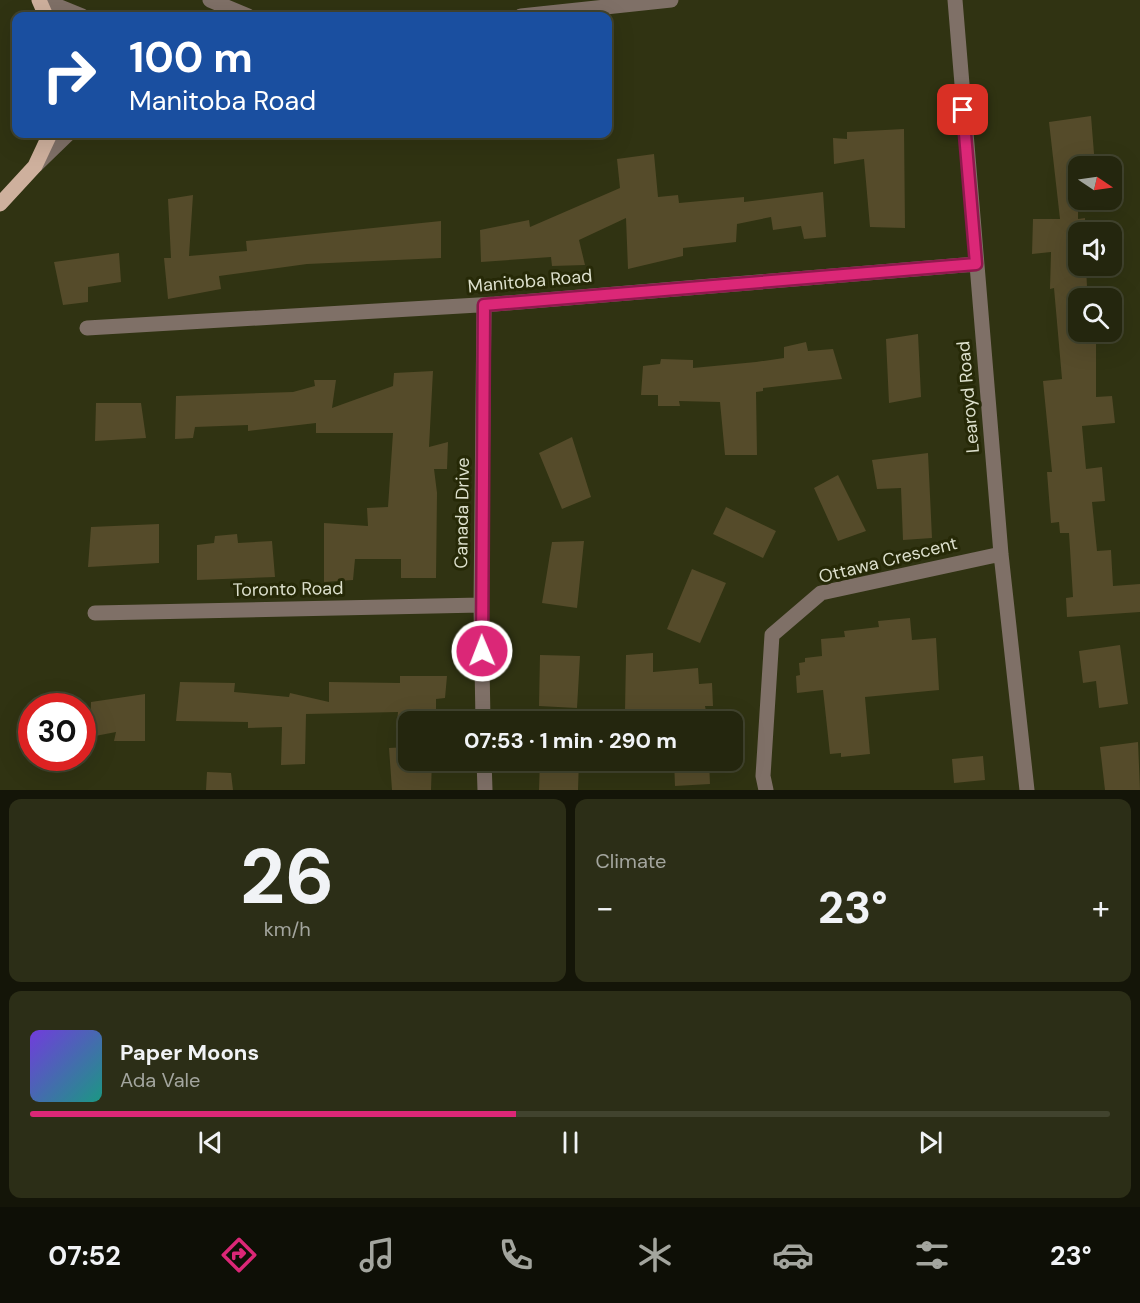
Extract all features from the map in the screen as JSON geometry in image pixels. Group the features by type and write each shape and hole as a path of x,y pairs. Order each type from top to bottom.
{"main road":[{"path":"0,204 35,166 48,138"}],"street":[{"path":"43,0 72,12"},
{"path":"210,0 238,12"},
{"path":"558,12 671,0"},
{"name":"Learoyd Road","path":"955,0 1002,554 1027,790"},
{"path":"35,166 64,138"},
{"name":"Manitoba Road","path":"87,328 484,305 976,264"},
{"name":"Canada Drive","path":"483,711 481,605 484,305"},
{"name":"Ottawa Crescent","path":"766,790 764,777 772,635 821,593 1002,554"},
{"name":"Toronto Road","path":"95,613 481,605"},
{"path":"484,771 485,790"}],"building":[{"path":"1091,116 1094,156 1068,156 1068,210 1078,210 1078,219 1085,218 1085,222 1068,222 1068,276 1086,276 1087,287 1068,288 1068,342 1096,342 1096,397 1112,396 1115,423 1082,426 1086,469 1102,467 1105,501 1092,502 1097,551 1111,550 1113,586 1140,584 1140,612 1067,617 1066,598 1073,597 1069,533 1060,533 1059,522 1051,523 1047,472 1052,472 1043,381 1062,379 1054,288 1050,289 1051,252 1032,254 1033,219 1060,219 1049,122"},
{"path":"904,129 905,228 870,227 864,159 834,164 833,138 847,139 847,132"},
{"path":"654,154 658,197 678,195 679,203 744,197 744,202 823,192 826,237 804,239 801,226 773,230 771,217 737,224 736,242 683,248 683,256 628,269 626,218 579,240 585,265 552,266 551,257 481,262 480,230 529,220 530,227 620,188 617,159"},
{"path":"193,195 189,256 247,251 246,241 441,221 441,258 307,264 219,276 221,289 168,299 164,258 171,258 168,199"},
{"path":"119,253 121,282 88,287 88,302 63,305 54,262"},
{"path":"918,334 921,397 889,403 886,339"},
{"path":"806,342 808,351 833,349 842,379 763,388 763,391 756,392 757,455 725,455 720,402 679,401 680,406 658,406 658,395 641,395 643,366 660,364 661,359 693,360 693,368 756,362 784,358 784,347"},
{"path":"433,371 429,447 448,442 447,469 434,469 437,493 436,578 401,578 401,559 355,559 353,580 324,582 324,523 368,526 367,508 388,507 393,433 316,433 316,423 248,431 248,425 195,427 193,438 175,439 176,396 293,392 315,386 314,380 336,380 332,408 393,386 394,373"},
{"path":"96,403 141,403 146,438 95,441"},
{"path":"572,437 591,497 562,509 539,453"},
{"path":"928,453 932,538 903,540 901,488 877,489 872,460"},
{"path":"838,475 866,531 838,541 814,488"},
{"path":"726,507 776,531 763,558 713,534"},
{"path":"159,524 159,563 88,567 91,527"},
{"path":"237,534 238,543 272,541 275,577 197,580 197,545 214,543 215,536"},
{"path":"584,541 577,608 542,603 552,542"},
{"path":"692,569 726,583 700,643 667,629"},
{"path":"910,618 912,640 936,638 939,690 865,697 870,754 841,757 841,753 830,754 823,690 797,693 796,676 800,675 799,663 805,662 805,658 822,656 821,639 845,637 844,631 879,627 878,621"},
{"path":"1120,645 1128,704 1099,708 1096,681 1083,683 1079,651"},
{"path":"653,653 653,672 698,668 699,684 712,683 713,706 705,706 706,711 625,711 626,655"},
{"path":"540,655 580,656 577,708 539,706"},
{"path":"400,676 447,676 445,698 436,699 436,711 306,714 305,764 281,765 282,727 248,728 248,722 176,721 180,682 235,683 234,692 289,697 290,693 329,702 329,682 400,683"},
{"path":"145,694 145,741 114,741 116,732 96,736 96,701"},
{"path":"1138,742 1140,790 1105,790 1100,747"},
{"path":"389,748 398,748 398,771 432,771 431,790 392,790"},
{"path":"983,756 985,780 954,783 952,759"},
{"path":"540,771 579,771 578,790 539,790"},
{"path":"674,771 709,771 710,784 675,786"},
{"path":"207,772 231,773 233,790 206,790"}],"route":[{"path":"482,651 484,305 976,264 963,110"}]}
